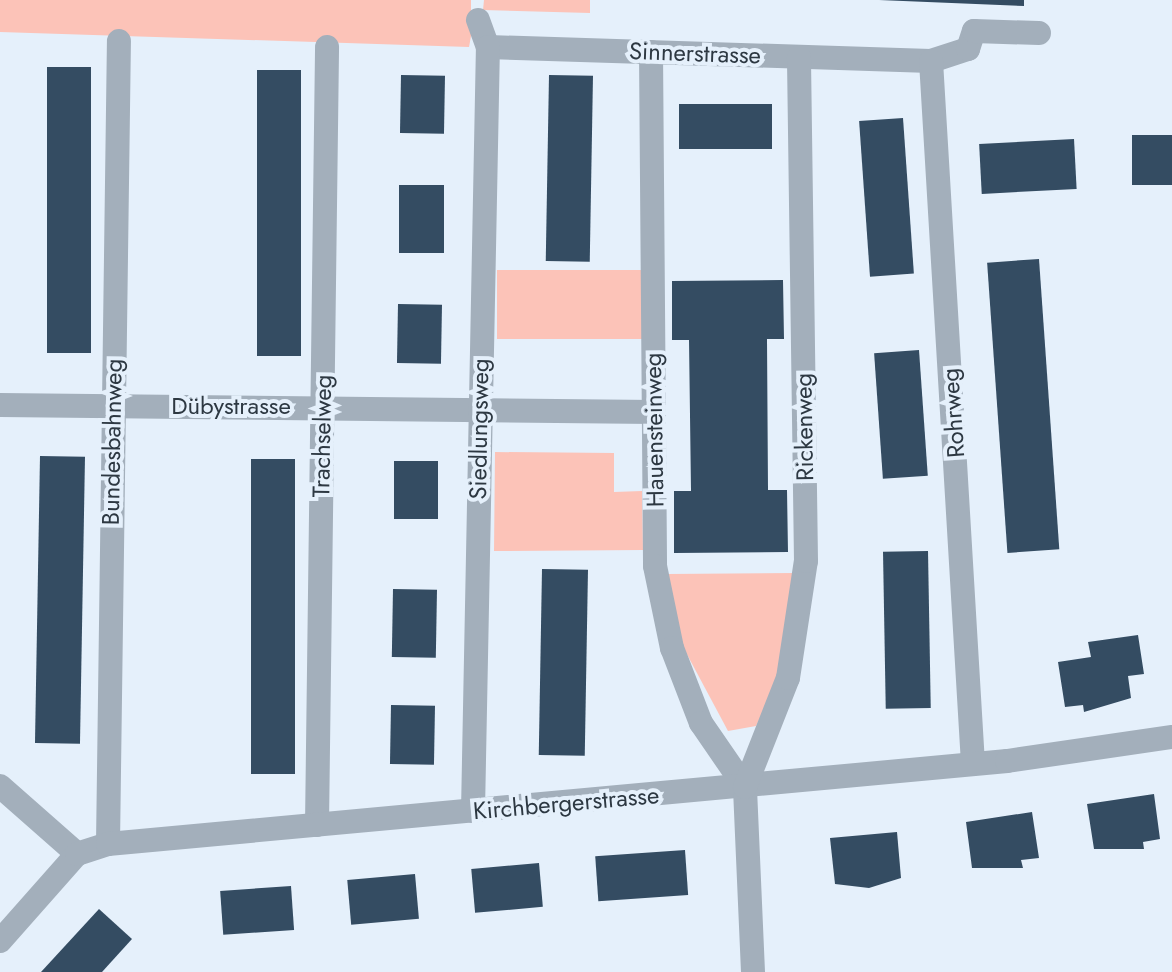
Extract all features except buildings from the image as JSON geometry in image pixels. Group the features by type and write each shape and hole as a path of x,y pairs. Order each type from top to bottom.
{"street":[{"path":"478,20 488,47"},
{"path":"931,61 968,49 974,31 1039,33"},
{"name":"Bundesbahnweg","path":"108,844 119,41"},
{"name":"Trachselweg","path":"317,825 327,47"},
{"name":"Sinnerstrasse","path":"488,47 931,61"},
{"name":"Siedlungsweg","path":"473,811 488,47"},
{"name":"Hauensteinweg","path":"651,52 655,566 672,648 701,723 745,787"},
{"name":"Rickenweg","path":"745,787 788,678 806,561 799,57"},
{"name":"Rohrweg","path":"931,61 973,764"},
{"name":"Dübystrasse","path":"0,405 654,412"},
{"name":"Kirchbergerstrasse","path":"77,854 108,844 745,787 973,764 1172,737"},
{"path":"0,786 77,854 0,941"},
{"path":"745,787 753,972"}],"shaded area":[{"path":"0,0 471,0 471,36 469,47 0,32"},
{"path":"484,0 590,0 590,13 483,10"},
{"path":"497,270 643,270 643,339 497,339"},
{"path":"495,452 614,453 614,492 642,491 643,550 494,551"},
{"path":"795,573 779,681 756,726 728,731 682,645 667,574"}]}
